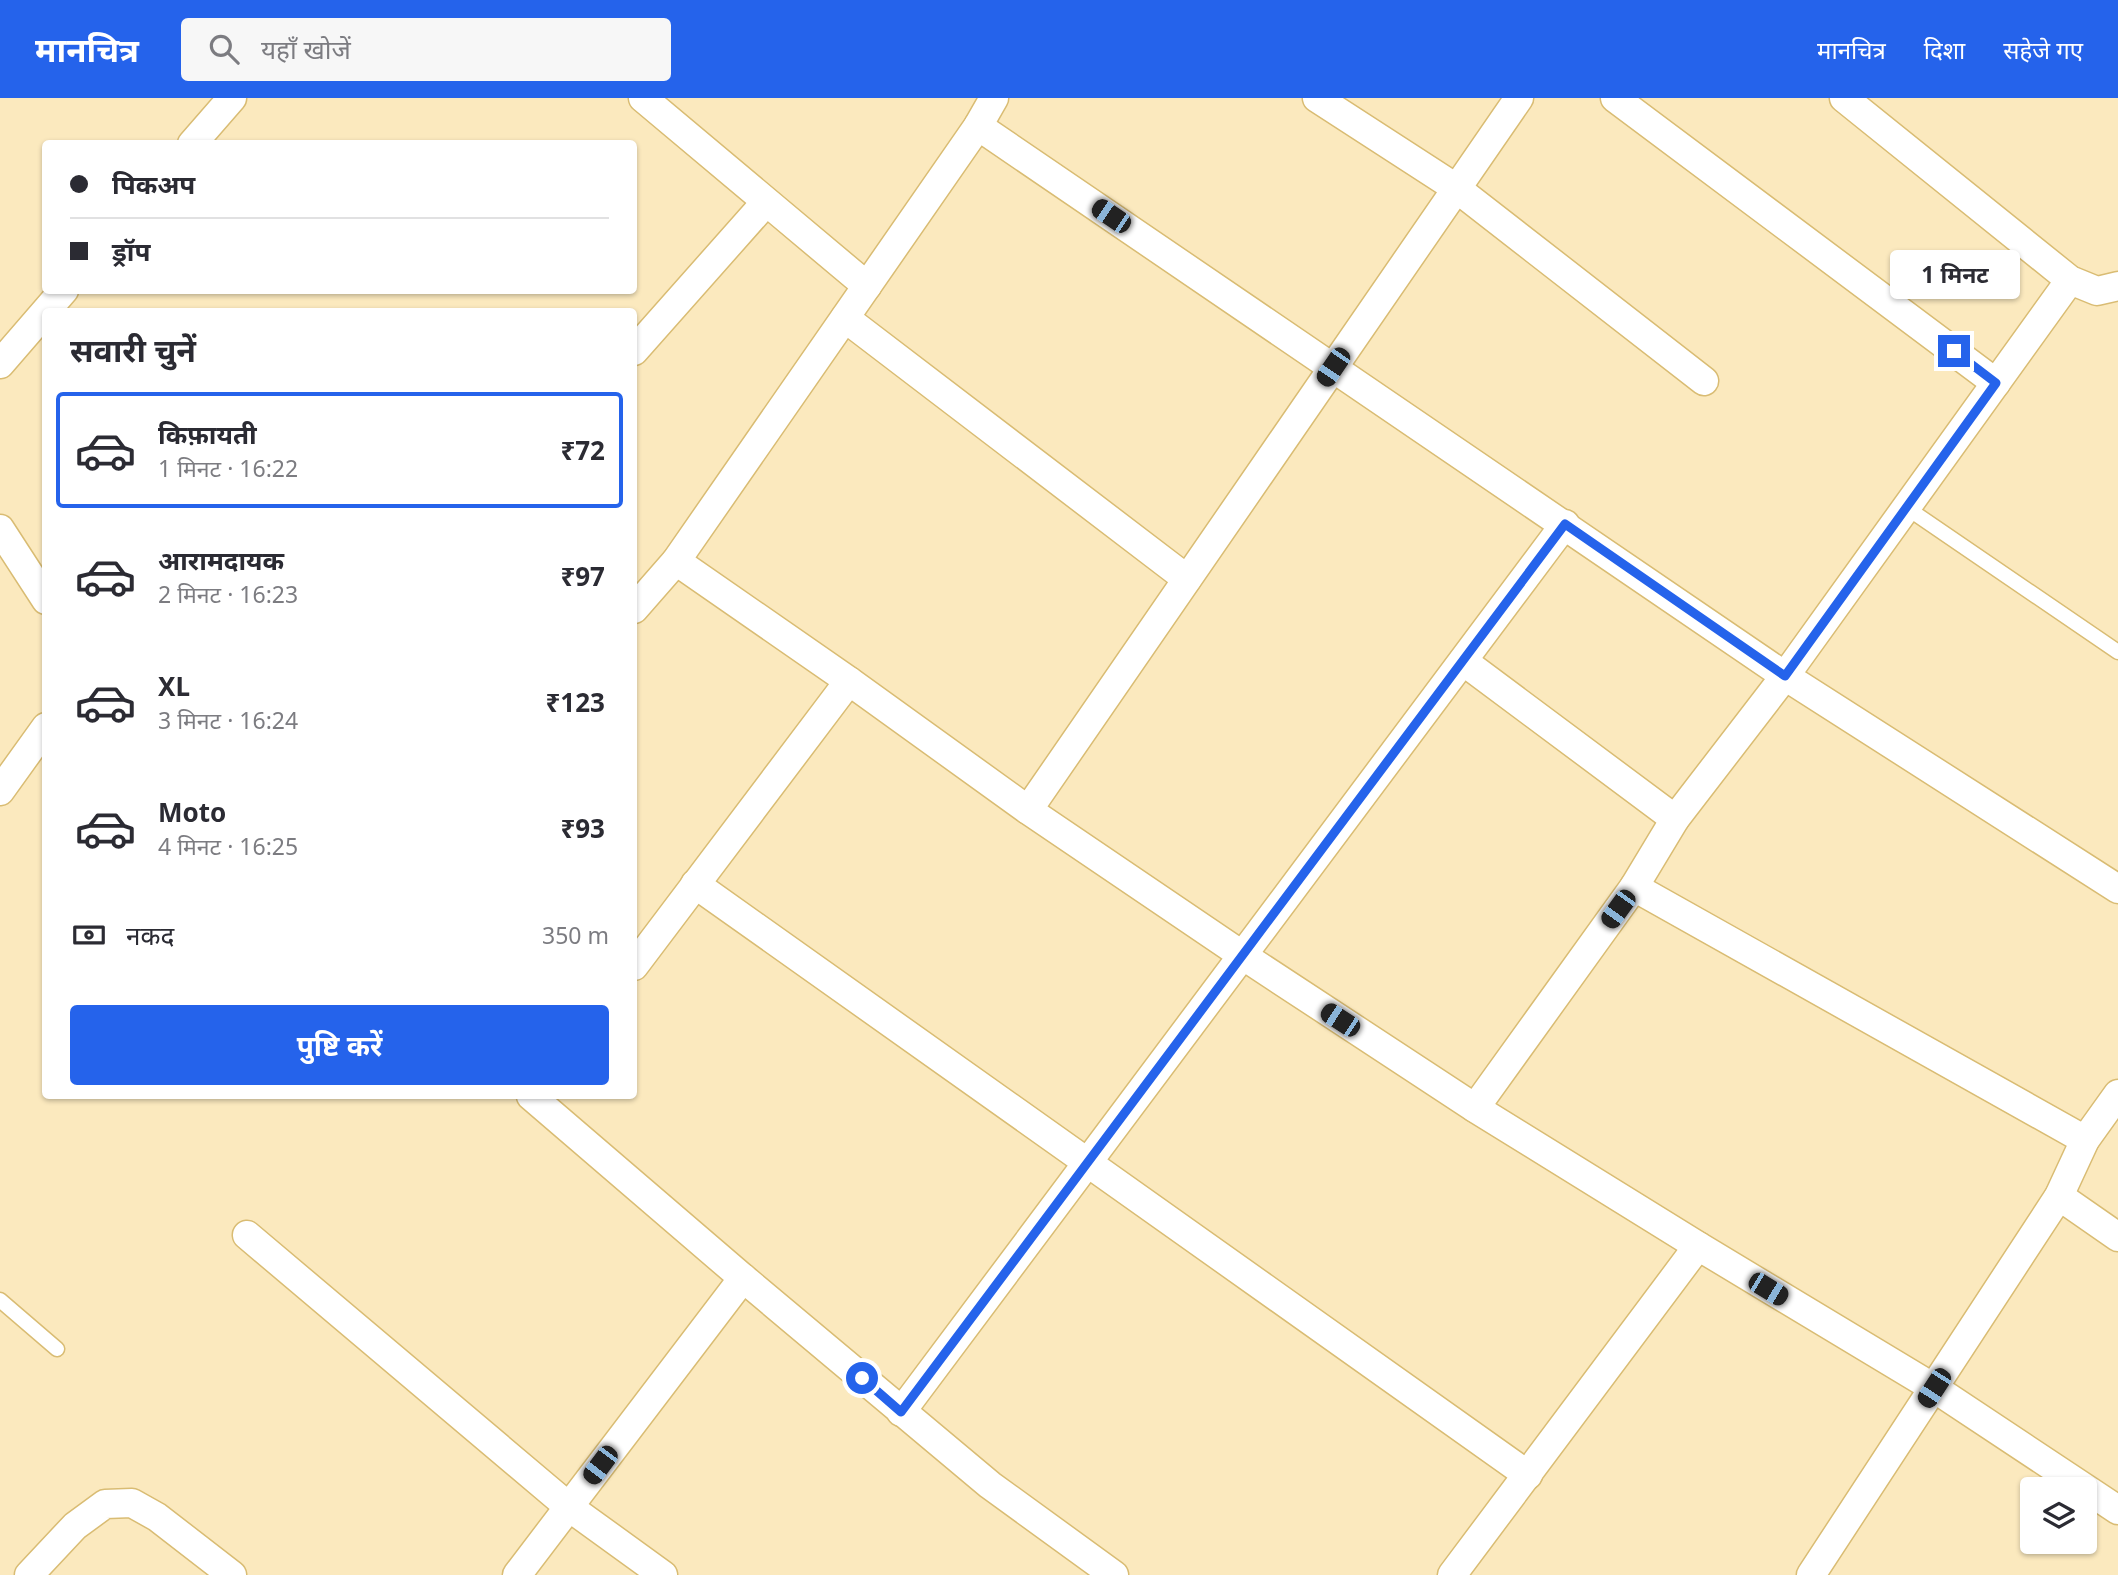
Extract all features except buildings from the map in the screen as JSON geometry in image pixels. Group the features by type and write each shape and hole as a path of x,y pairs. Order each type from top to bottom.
{"street":[{"path":"195,140 232,98"},
{"path":"643,98 867,286"},
{"path":"637,606 676,562 994,98"},
{"path":"1317,98 1456,188 1704,381"},
{"path":"1028,810 1519,98"},
{"path":"1615,98 1996,383"},
{"path":"1844,98 2070,280 2097,291 2118,286"},
{"path":"978,125 1785,676 2118,889"},
{"path":"637,348 766,202"},
{"path":"1475,1108 1634,887 1675,819 1785,676 2070,280"},
{"path":"48,308 61,294"},
{"path":"0,364 42,315"},
{"path":"845,318 1187,579"},
{"path":"901,1412 1565,524"},
{"path":"0,529 42,594"},
{"path":"676,562 849,681 1028,810 1242,956 1475,1108 1934,1388 2118,1510"},
{"path":"1462,661 1675,819"},
{"path":"637,962 849,681"},
{"path":"0,791 42,733"},
{"path":"695,884 1528,1475"},
{"path":"1634,887 2085,1140"},
{"path":"1811,1575 2059,1196 2085,1140 2118,1094"},
{"path":"537,1099 901,1412 990,1485 1114,1575"},
{"path":"2059,1196 2118,1237"},
{"path":"247,1235 569,1507 663,1575"},
{"path":"1452,1575 1698,1246"},
{"path":"517,1575 743,1278"},
{"path":"29,1575 75,1526 105,1504 132,1503 157,1517 232,1575"}],"lane":[{"path":"1907,508 2118,652"},
{"path":"0,1300 57,1349"}],"route":[{"path":"862,1378 901,1412 1565,524 1785,676 1996,383 1954,351"}]}
